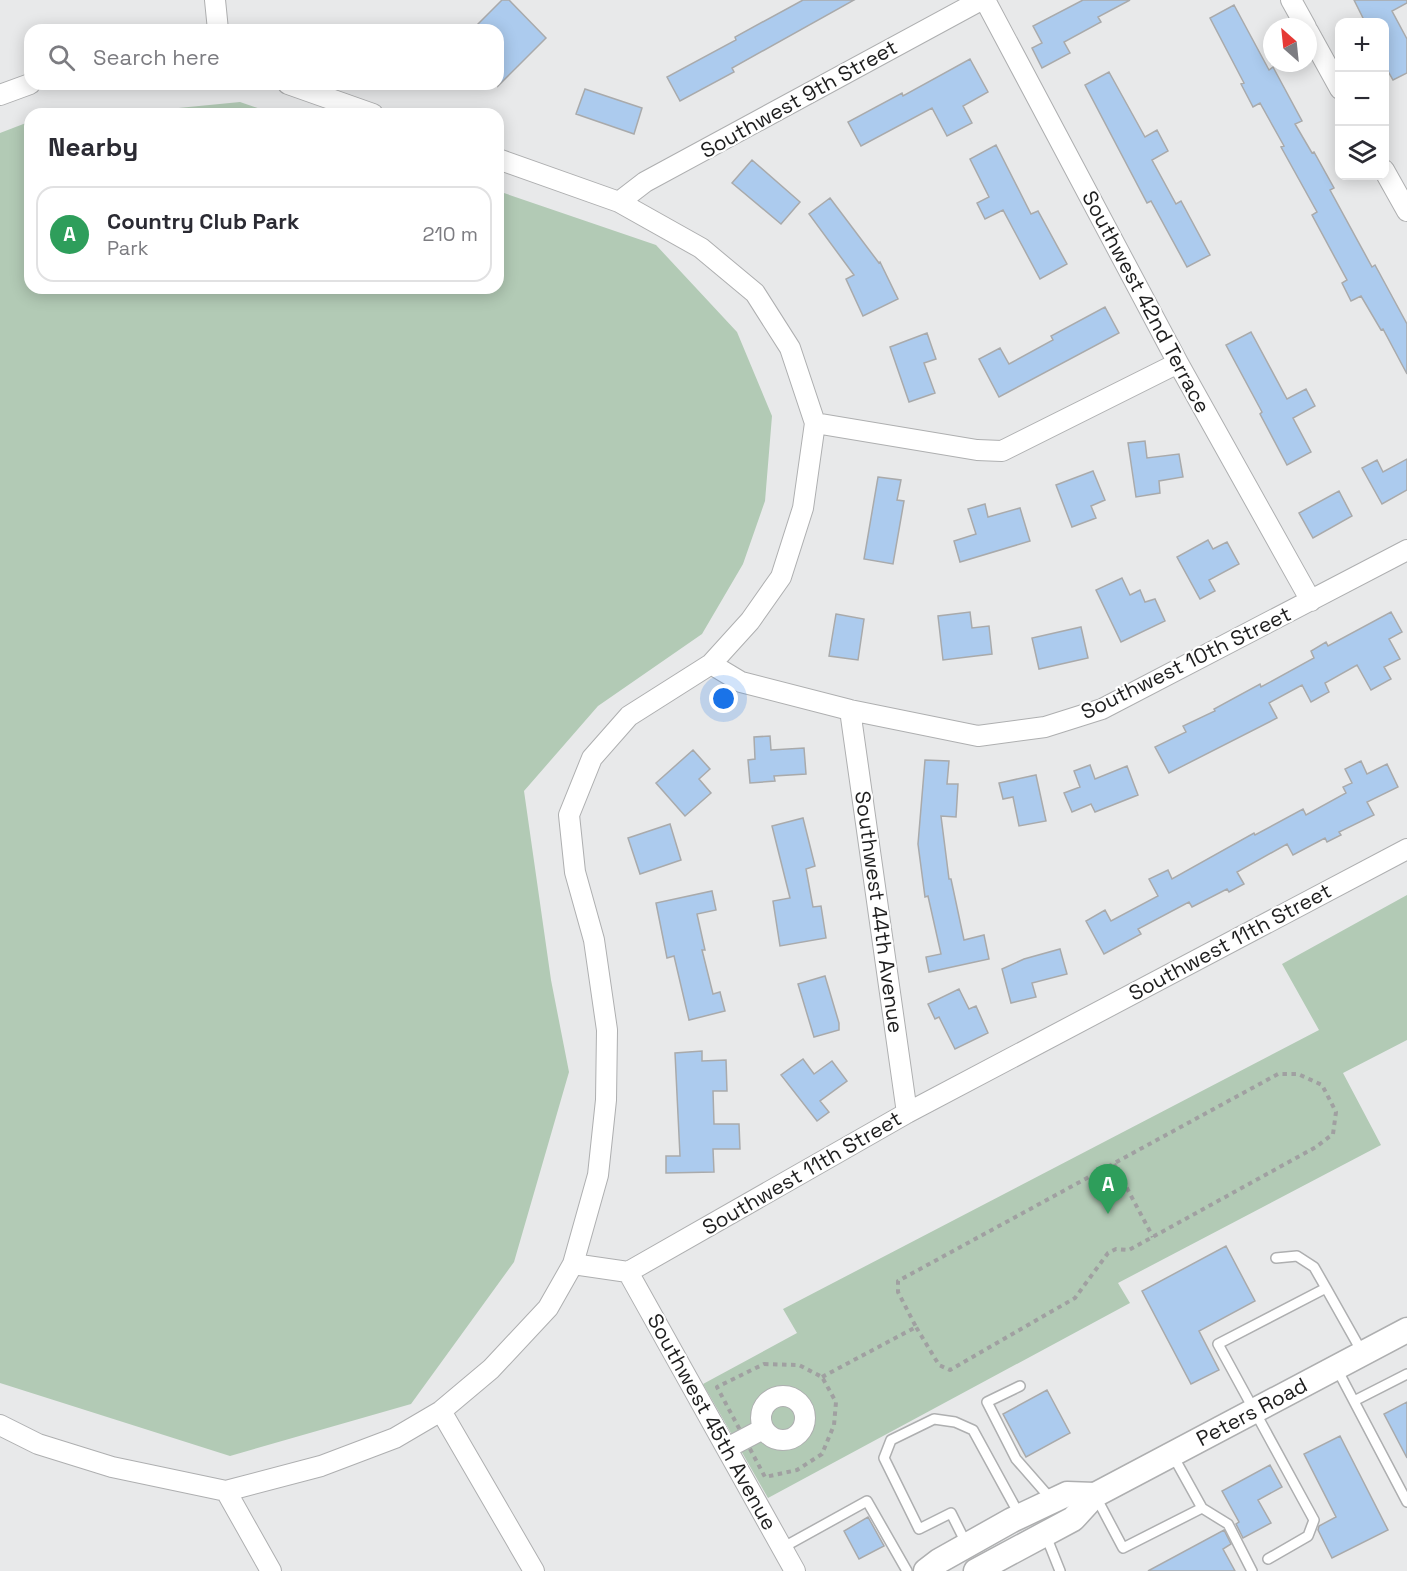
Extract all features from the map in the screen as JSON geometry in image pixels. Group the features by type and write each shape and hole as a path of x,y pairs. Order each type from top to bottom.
{"street":[{"path":"215,0 217,24"},
{"name":"Southwest 9th Street","path":"619,202 645,183 983,0"},
{"name":"Southwest 42nd Terrace","path":"983,0 1178,363 1311,602"},
{"path":"1291,0 1301,18"},
{"path":"1317,47 1335,79"},
{"path":"0,95 24,86"},
{"path":"305,90 356,108"},
{"path":"0,1425 38,1444 112,1467 226,1491 321,1466 395,1438 441,1411 491,1370 548,1308 573,1264 598,1175 606,1101 607,1030 594,940 575,872 569,815 592,758 629,716 711,664 750,621 782,577 803,508 815,423 790,348 755,293 701,248 619,202 504,161"},
{"path":"1389,179 1407,211"},
{"path":"815,423 977,450 1002,451 1178,363"},
{"name":"Southwest 10th Street","path":"711,664 741,682 850,711 978,736 1045,727 1102,709 1407,550"},
{"name":"Southwest 44th Avenue","path":"850,711 907,1113"},
{"name":"Southwest 11th Street","path":"628,1272 907,1113 1407,849"},
{"path":"573,1264 628,1272"},
{"name":"Southwest 45th Avenue","path":"628,1272 795,1571"},
{"name":"Peters Road","path":"976,1571 1073,1519 1095,1495 1407,1330"},
{"path":"441,1411 534,1571"},
{"path":"727,1449 763,1429"},
{"path":"226,1491 271,1571"},
{"name":"Peters Road","path":"926,1571 939,1561 1067,1494 1095,1495"}],"lane":[{"path":"1276,1258 1298,1256 1314,1267 1363,1353"},
{"path":"1268,1559 1308,1536 1314,1520 1218,1344 1326,1288"},
{"path":"1336,1367 1407,1502"},
{"path":"1354,1401 1407,1374"},
{"path":"1020,1386 987,1402 1016,1459 1053,1501"},
{"path":"967,1546 951,1514 919,1529 884,1458 891,1440 934,1419 955,1422 973,1430 1020,1517"},
{"path":"1172,1454 1202,1508 1228,1524 1252,1571"},
{"path":"1095,1495 1123,1548 1202,1508"},
{"path":"782,1548 867,1501 908,1571"},
{"path":"1045,1534 1060,1571"}],"path":[{"path":"1278,1074 1298,1074 1322,1084 1336,1112 1333,1134 1316,1147 1130,1250 1116,1249 1108,1253 1075,1298 950,1370 939,1365 898,1292 898,1281 1114,1164 1278,1074"},
{"path":"1114,1164 1153,1237"},
{"path":"822,1377 916,1327"},
{"path":"764,1364 799,1365 822,1377 836,1402 834,1425 822,1454 797,1470 765,1477 744,1439 717,1387 764,1364"}],"green space":[{"path":"240,102 258,108 178,108"},
{"path":"24,124 24,294 504,294 504,193 656,245 737,332 772,416 765,501 743,564 702,634 598,706 524,791 551,980 569,1072 514,1262 411,1404 230,1456 0,1383 0,133"},
{"path":"1407,895 1407,1040 1343,1073 1381,1145 1118,1283 1130,1303 768,1498 703,1384 797,1333 783,1309 1319,1030 1282,964"}],"building":[{"path":"502,0 509,0 546,38 504,80 504,24 478,24"},
{"path":"803,0 854,0 732,68 734,72 680,101 667,77"},
{"path":"1083,0 1130,0 1098,17 1101,22 1064,42 1070,53 1042,68 1032,48 1042,43 1033,26"},
{"path":"1354,0 1407,0 1407,3 1392,11 1407,39 1407,73 1393,80 1389,73 1389,18 1363,18"},
{"path":"1234,5 1263,59 1263,72 1276,72 1302,121 1295,124 1312,153 1314,152 1334,188 1330,190 1372,267 1375,265 1407,324 1407,374 1383,329 1381,330 1361,296 1351,301 1342,283 1347,280 1312,215 1317,212 1260,103 1253,107 1241,84 1244,83 1210,18"},
{"path":"970,59 988,92 963,106 972,123 947,136 932,108 861,146 848,122 902,93 903,96"},
{"path":"1109,72 1145,137 1157,130 1168,151 1152,160 1176,204 1181,201 1210,255 1187,267 1151,201 1147,203 1085,85"},
{"path":"585,89 642,108 634,134 576,114"},
{"path":"996,145 1031,214 1038,211 1067,264 1040,279 1003,210 985,219 977,203 989,197 970,159"},
{"path":"752,160 800,202 781,224 732,183"},
{"path":"830,198 880,262 898,299 863,316 846,279 854,275 809,214"},
{"path":"1105,307 1119,333 999,397 979,359 1000,348 1009,364 1053,340 1051,336"},
{"path":"1251,332 1287,399 1306,389 1315,406 1293,418 1311,452 1287,465 1226,345"},
{"path":"927,333 936,359 924,363 935,393 909,402 890,347"},
{"path":"1145,441 1147,458 1179,454 1183,477 1159,481 1160,493 1136,497 1128,443"},
{"path":"1407,459 1407,490 1382,504 1362,468 1377,460 1383,472"},
{"path":"1093,471 1105,500 1091,506 1096,518 1072,527 1056,485"},
{"path":"878,477 901,480 897,500 904,501 893,564 864,559"},
{"path":"1339,491 1352,516 1313,538 1299,513"},
{"path":"985,504 988,517 1020,508 1030,541 960,562 954,541 976,534 968,509"},
{"path":"1208,540 1213,549 1227,542 1239,564 1209,580 1215,591 1200,599 1177,557"},
{"path":"1122,578 1130,595 1140,590 1145,602 1155,599 1165,621 1121,642 1096,590"},
{"path":"970,612 972,628 989,626 992,654 943,660 938,616"},
{"path":"1391,612 1402,632 1389,639 1400,659 1384,667 1391,679 1371,690 1357,665 1325,683 1329,692 1311,702 1302,685 1269,703 1277,718 1169,773 1155,747 1186,732 1183,726 1215,711 1214,709 1260,684 1261,687 1314,658 1311,651 1326,642 1328,646"},
{"path":"836,614 864,619 858,660 829,656"},
{"path":"1081,627 1088,658 1039,669 1032,638"},
{"path":"770,736 771,750 804,748 806,774 774,776 775,781 750,783 748,760 755,759 754,737"},
{"path":"693,750 710,769 699,779 711,793 685,816 656,783"},
{"path":"925,760 949,761 947,784 958,784 956,817 941,816 949,879 951,879 964,940 984,935 989,959 929,972 926,957 941,954 928,896 925,897 918,844"},
{"path":"1361,761 1367,774 1387,764 1398,787 1367,802 1374,815 1339,832 1341,835 1327,842 1325,838 1293,855 1287,844 1237,872 1244,884 1229,892 1227,889 1192,907 1189,902 1138,929 1141,934 1104,954 1086,921 1105,910 1111,921 1158,896 1149,879 1168,870 1172,879 1254,833 1255,835 1303,809 1306,815 1346,793 1343,787 1352,783 1345,769"},
{"path":"1090,765 1095,779 1127,766 1138,795 1095,812 1091,804 1072,812 1064,793 1080,787 1074,771"},
{"path":"1036,775 1046,821 1019,826 1013,797 1003,799 999,783"},
{"path":"803,818 815,866 806,869 813,907 821,906 826,938 780,946 773,901 790,898 772,826"},
{"path":"670,824 681,860 640,874 628,838"},
{"path":"712,891 716,910 697,914 705,950 702,950 713,994 720,992 725,1011 689,1020 674,956 667,958 656,903"},
{"path":"1060,949 1067,974 1032,983 1036,997 1011,1003 1002,969 1024,959"},
{"path":"825,976 839,1030 814,1037 798,984"},
{"path":"959,989 969,1009 976,1006 988,1033 955,1049 939,1017 935,1019 928,1004"},
{"path":"702,1051 702,1061 726,1060 727,1091 713,1091 714,1124 739,1124 740,1149 713,1149 714,1172 666,1173 666,1156 680,1156 675,1053"},
{"path":"803,1059 814,1074 832,1061 847,1081 820,1101 829,1112 817,1121 781,1075"},
{"path":"1226,1246 1255,1301 1199,1331 1219,1370 1191,1384 1142,1291"},
{"path":"1047,1390 1070,1433 1026,1457 1003,1414"},
{"path":"1407,1402 1407,1458 1384,1414"},
{"path":"1340,1436 1388,1530 1332,1558 1318,1530 1319,1526 1336,1517 1304,1454"},
{"path":"1270,1465 1282,1487 1258,1500 1271,1523 1243,1538 1236,1524 1239,1522 1222,1491"},
{"path":"868,1517 884,1546 859,1559 844,1531"},
{"path":"1224,1530 1231,1544 1223,1549 1235,1571 1148,1571"}],"place":[{"name":"Country Club Park","path":"1108,1214"}]}
